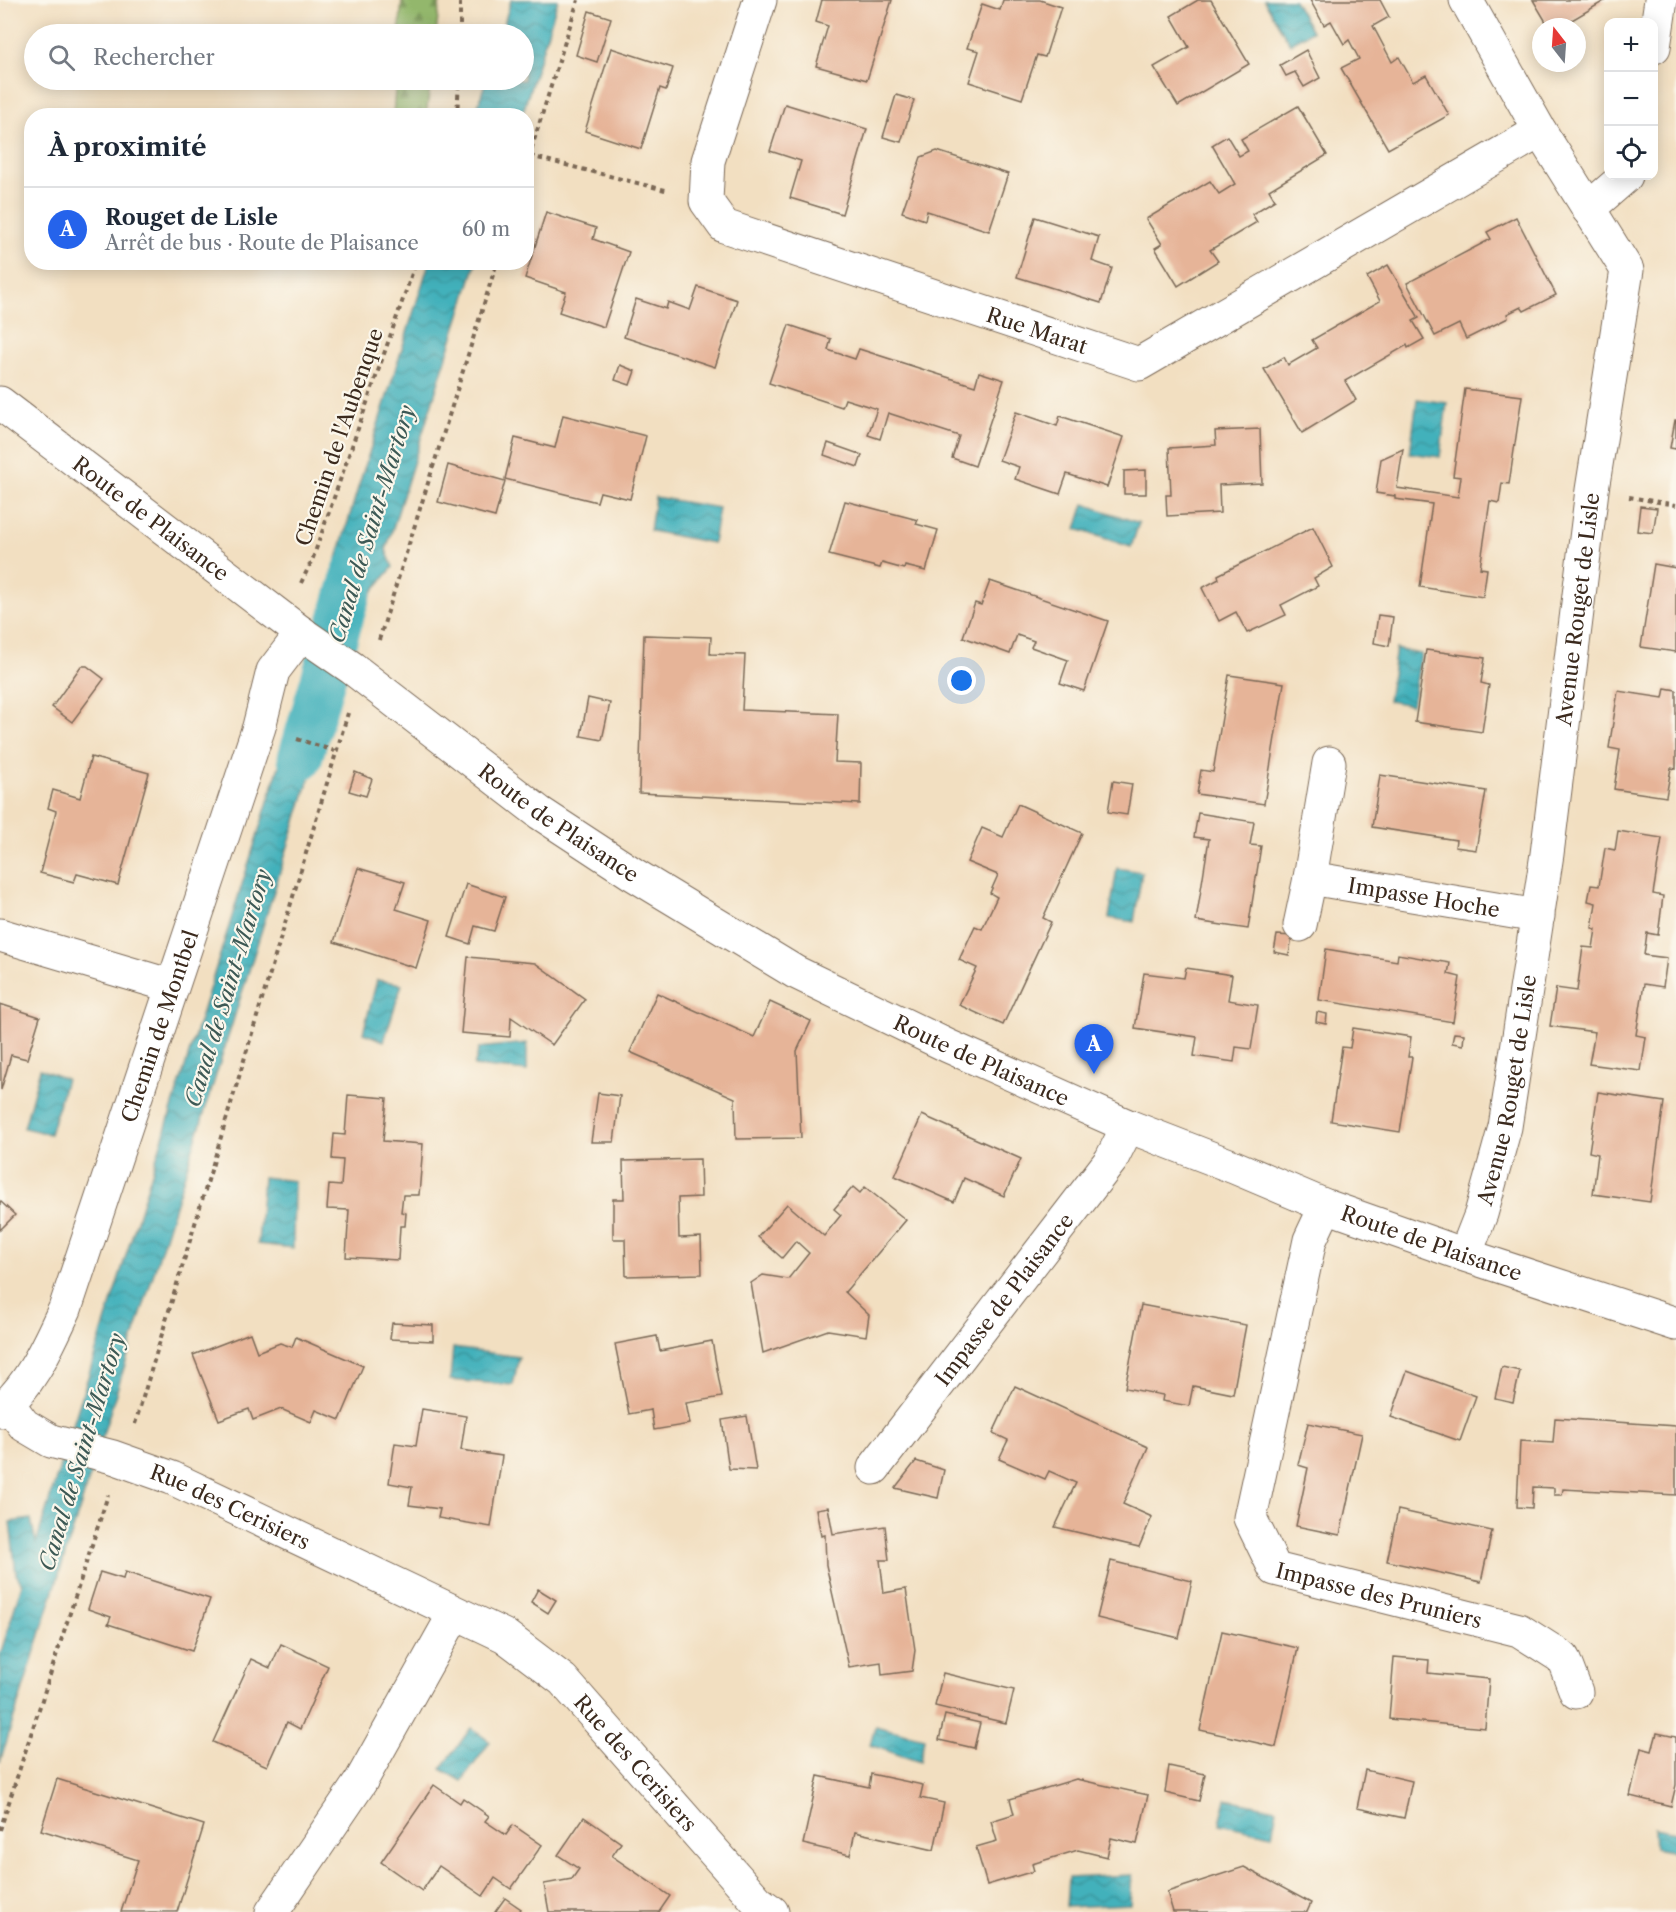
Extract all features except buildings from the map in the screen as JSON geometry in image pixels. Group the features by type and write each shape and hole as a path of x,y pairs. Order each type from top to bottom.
{"street":[{"path":"706,201 708,161 760,0"},
{"name":"Avenue Rouget de Lisle","path":"1465,1255 1481,1214 1505,1127 1538,916 1592,490 1627,270 1540,131 1466,0"},
{"path":"1658,18 1661,0"},
{"name":"Rue Marat","path":"706,201 723,226 1139,364 1540,131"},
{"path":"1588,209 1621,180"},
{"name":"Route de Plaisance","path":"0,403 540,813 633,874 795,972 948,1046 1128,1126 1326,1206 1465,1255 1676,1324"},
{"name":"Chemin de Montbel","path":"4,1408 39,1365 65,1309 259,728 273,671 296,628"},
{"path":"1300,925 1329,763"},
{"name":"Impasse Hoche","path":"1310,878 1538,916"},
{"path":"0,935 172,986"},
{"name":"Impasse de Plaisance","path":"874,1468 1111,1160 1128,1126"},
{"name":"Impasse des Pruniers","path":"1326,1206 1311,1240 1250,1518 1275,1569 1519,1630 1563,1658 1575,1692"},
{"name":"Rue des Cerisiers","path":"4,1408 24,1425 51,1441 116,1458 172,1478 505,1636 563,1680 758,1902 772,1912"},
{"path":"272,1912 361,1780 455,1613"}],"path":[{"path":"460,0 460,24"},
{"path":"534,143 578,0"},
{"path":"457,108 458,90"},
{"path":"534,157 706,201"},
{"name":"Chemin de l'Aubenque","path":"296,628 294,599 313,558 413,270"},
{"path":"356,672 380,637 495,270"},
{"path":"1592,490 1676,505"},
{"path":"0,1830 116,1458 133,1431 335,751 291,738"}],"green space":[{"path":"402,0 440,0 437,24 400,24"},
{"path":"395,90 430,90 427,108 394,108"}],"water":[{"path":"511,0 558,0 534,77 534,24 504,24"},
{"path":"1264,0 1294,0 1312,31 1290,44"},
{"path":"483,90 530,90 524,108 477,108"},
{"path":"427,270 474,270 386,550 393,567 372,592 354,641 320,616"},
{"path":"1417,399 1447,403 1440,457 1410,453"},
{"path":"655,497 719,508 713,543 650,531"},
{"path":"1084,504 1139,523 1131,547 1076,529"},
{"path":"1396,649 1421,654 1412,705 1388,701"},
{"path":"311,697 326,702 323,715 325,724 312,770 0,1762 0,1655 22,1584 16,1574 10,1522 31,1519 36,1543 290,731 302,726"},
{"path":"1117,868 1142,872 1134,922 1109,918"},
{"path":"377,980 402,984 384,1041 363,1033"},
{"path":"527,1043 527,1071 474,1066 479,1048"},
{"path":"40,1069 66,1079 50,1134 24,1128"},
{"path":"263,1177 294,1181 293,1248 258,1244"},
{"path":"453,1348 519,1357 513,1385 450,1380"},
{"path":"875,1726 924,1738 920,1762 870,1745"},
{"path":"471,1728 490,1742 462,1781 441,1769"},
{"path":"1226,1799 1277,1809 1272,1835 1220,1824"},
{"path":"1654,1828 1676,1832 1676,1852 1655,1848"},
{"path":"1132,1875 1130,1904 1066,1907 1068,1878"}],"waterway":[{"name":"Canal de Saint-Martory","path":"300,758 355,571"}],"place":[{"name":"Rouget de Lisle","path":"1094,1074"}]}
